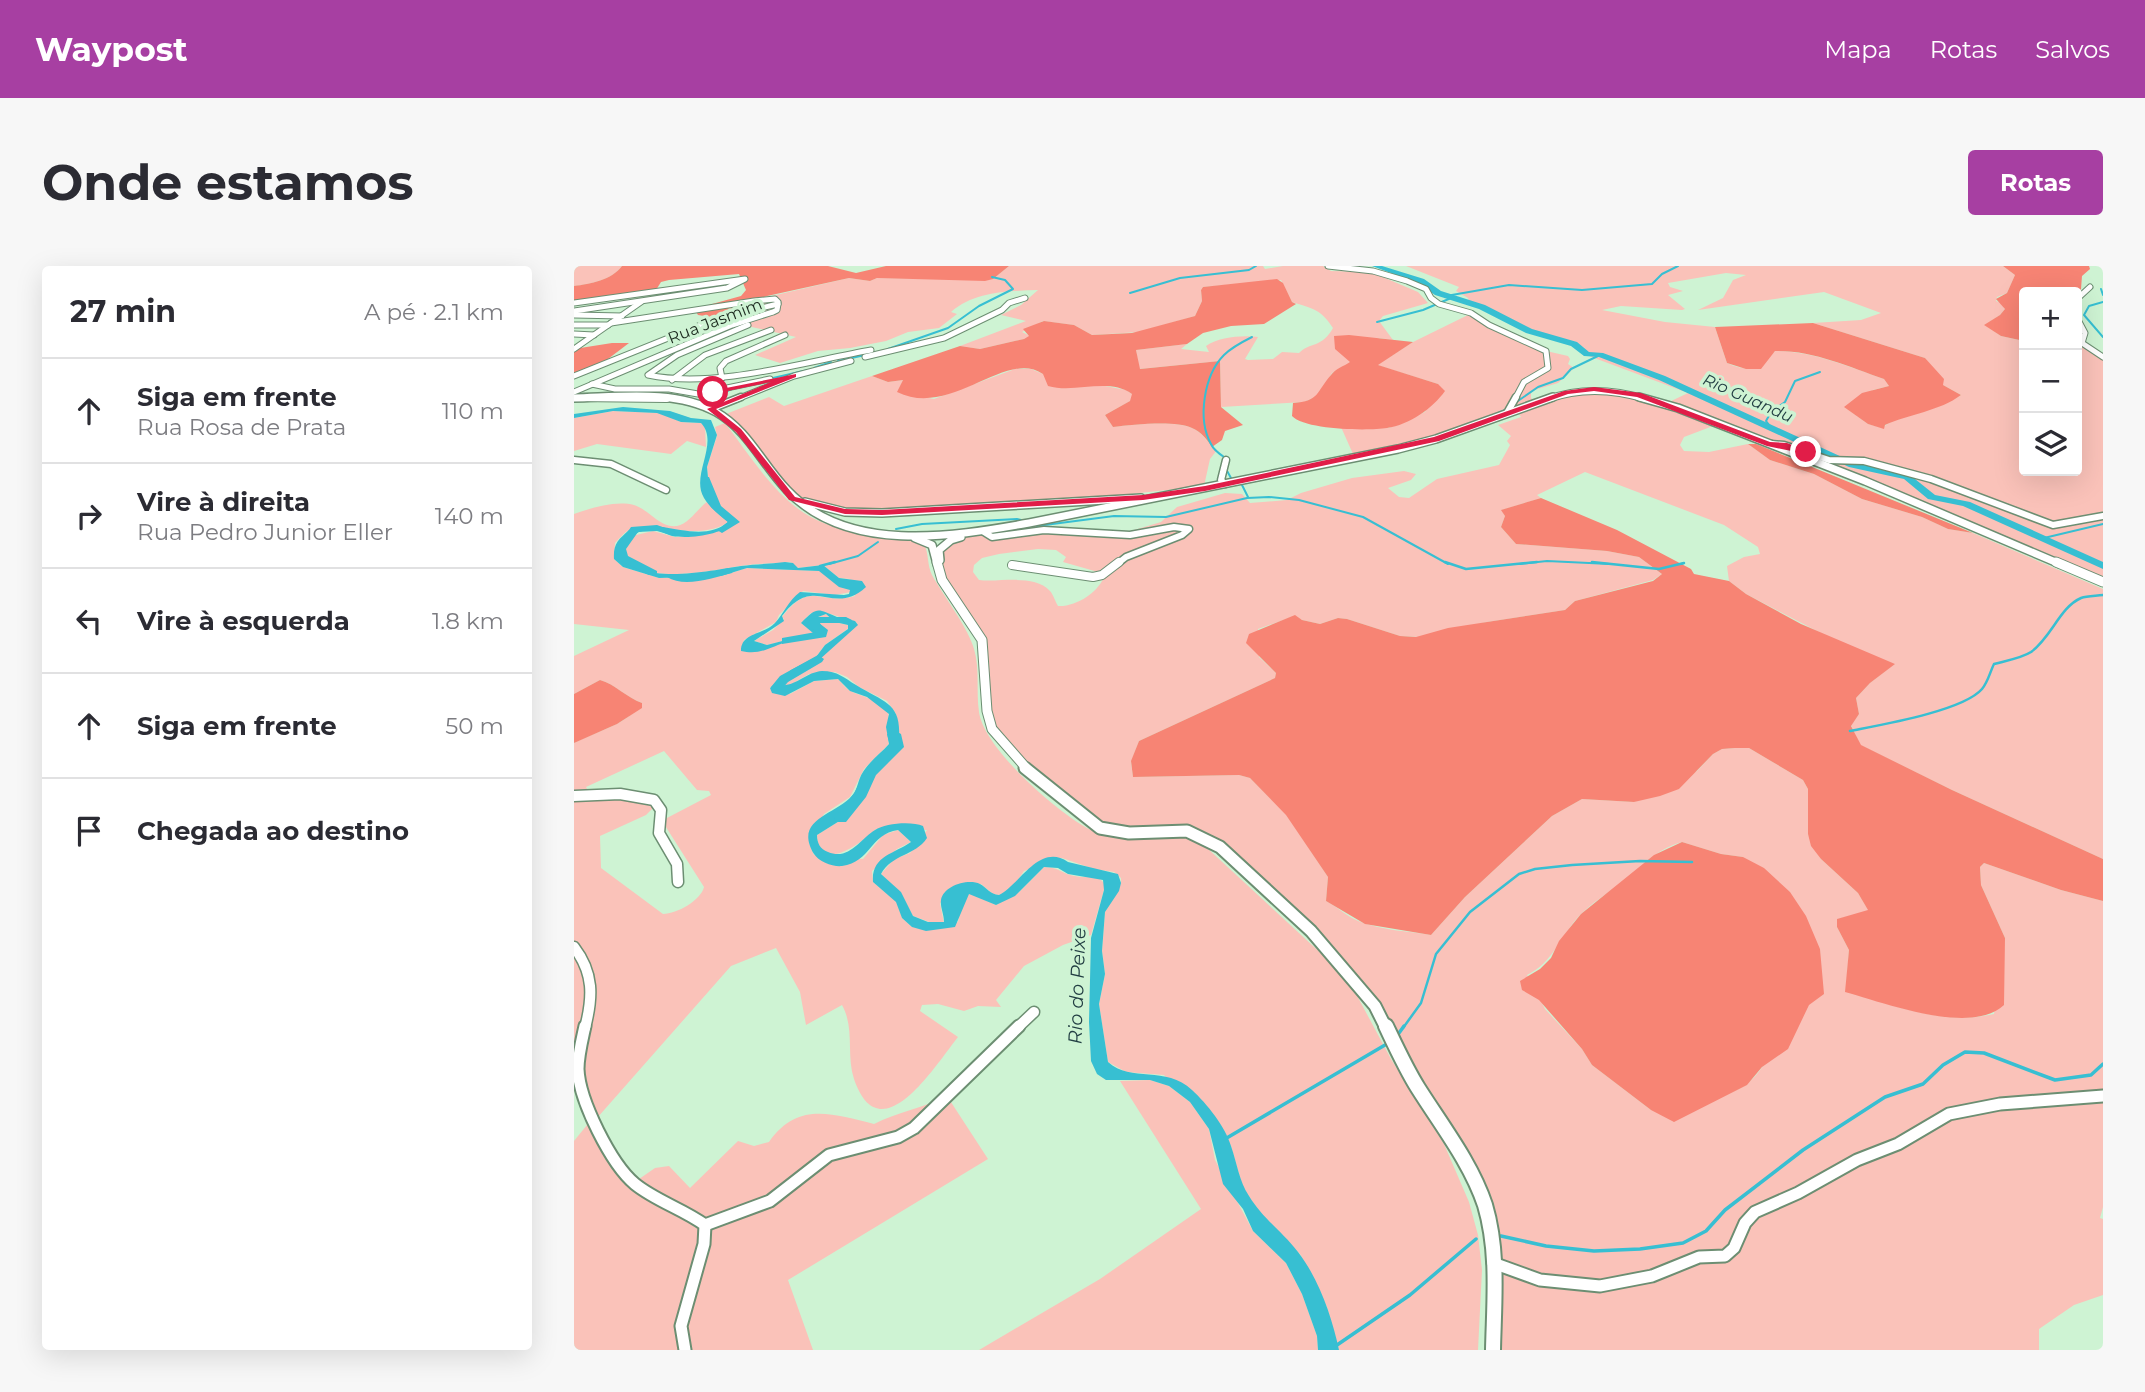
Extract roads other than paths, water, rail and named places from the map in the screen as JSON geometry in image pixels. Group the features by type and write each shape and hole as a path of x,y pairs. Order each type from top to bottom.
{"main road":[{"path":"574,395 673,400 711,409 739,430 792,498 833,523 860,531 899,534 984,532 1205,489 1436,439 1567,392 1615,390 1668,405 1865,481 2103,582"},
{"path":"792,498 830,510 882,513 1143,498 1205,489"},
{"path":"1038,503 1067,506 1069,511 1058,518"},
{"path":"860,531 857,526 862,519 882,513"},
{"path":"942,580 939,550 951,540 972,533"},
{"path":"899,534 928,541 932,545 942,580 982,640 987,711 992,729 1025,768 1100,828 1129,833 1187,831 1220,847 1311,931 1361,987 1416,1085 1472,1173 1485,1206 1493,1263 1493,1350"}],"street":[{"path":"1328,266 1339,270 1373,271 1426,289 1440,304 1471,313 1489,325 1546,351 1550,366 1544,374 1522,384 1507,413"},
{"path":"574,303 745,279 727,288 574,313"},
{"path":"2082,294 2090,287"},
{"path":"592,384 615,389 669,390 698,394 794,376 937,341 992,315 1009,303 1026,298"},
{"path":"574,349 644,300"},
{"name":"Rua Jasmim","path":"574,325 609,324 754,301 778,300 775,311 732,325 592,384 574,395"},
{"path":"574,376 718,318 778,304"},
{"path":"574,313 622,316"},
{"path":"748,325 685,351 648,373 653,377 672,380 722,378 872,350"},
{"path":"672,380 705,355 771,330"},
{"path":"574,334 594,335"},
{"path":"722,378 721,366 726,361 785,335"},
{"path":"2082,343 2103,357"},
{"path":"827,360 839,365"},
{"path":"711,409 794,376"},
{"path":"1769,444 1784,445 1842,460 1864,461 1931,479 2053,525 2073,525 2091,517 2103,516"},
{"path":"574,460 593,460 625,467 666,489"},
{"path":"1225,484 1221,480 1226,460"},
{"path":"984,532 992,537 1044,530 1130,535 1174,527 1189,529 1182,535 1126,557 1102,575 1093,577 1012,565"},
{"path":"574,796 638,795 655,801 662,814 657,825 659,833 675,860 680,874 678,882"},
{"path":"574,947 587,961 592,995 576,1072 594,1122 624,1173 640,1191 696,1217 705,1225"},
{"path":"705,1225 770,1201 829,1155 890,1140 914,1128 1034,1012"},
{"path":"1493,1263 1540,1280 1563,1284 1600,1286 1652,1276 1699,1257 1725,1256 1734,1248 1745,1223 1755,1212 1798,1193 1857,1160 1898,1144 1949,1114 2000,1104 2103,1096"},
{"path":"685,1350 681,1326 704,1244 705,1225"}],"water":[{"path":"623,407 670,411 691,418 711,420 717,435 707,467 710,498 736,521 723,530 697,536 680,537 655,530 642,531 631,537 623,546 621,552 630,563 642,570 676,574 785,562 793,563 798,568 823,565 839,578 862,581 866,587 843,598 804,597 782,616 784,621 754,641 767,645 813,633 801,623 818,611 855,621 858,625 819,660 796,671 781,685 791,684 816,672 832,672 884,701 896,713 898,747 881,764 841,820 817,835 821,847 828,852 842,854 879,828 906,823 923,826 927,838 922,844 891,862 881,874 901,892 913,916 928,922 944,922 941,900 951,887 975,882 999,895 1039,861 1048,857 1058,857 1118,874 1121,883 1119,891 1105,912 1102,951 1105,974 1099,1004 1108,1062 1127,1072 1182,1082 1209,1109 1228,1138 1240,1178 1249,1196 1298,1252 1312,1274 1333,1325 1339,1350 1318,1350 1317,1336 1302,1294 1286,1263 1253,1231 1243,1209 1223,1184 1209,1129 1190,1102 1169,1086 1150,1080 1106,1080 1097,1074 1091,1061 1089,1022 1091,938 1104,890 1103,880 1044,867 1015,896 996,905 969,894 955,927 926,931 912,927 902,918 896,902 873,882 873,873 880,861 911,842 898,830 882,837 859,859 842,866 831,865 814,854 809,842 812,825 852,796 861,775 889,744 886,727 889,714 867,697 850,691 838,679 814,681 785,696 772,693 770,688 791,670 816,657 825,645 848,629 848,625 835,622 826,614 818,617 822,629 819,635 760,651 741,651 745,640 775,623 800,592 844,595 849,594 850,590 839,587 819,571 747,568 721,576 659,578 623,567 614,559 614,550 629,530 659,527 705,531 721,527 728,522 709,505 701,489 700,479 708,440 701,423 681,422 657,413 613,411 574,418 574,414"}],"waterway":[{"path":"1130,293 1180,278 1249,270 1256,266"},
{"name":"Rio Guandu","path":"1375,266 1421,281 1438,293 1482,307 1529,331 1574,344 1587,354 1600,355 1662,378 1852,465 1907,477 1932,497 1966,504 2103,566"},
{"path":"1446,296 1509,285 1582,290 1652,284 1662,274 1678,266"},
{"path":"888,349 948,328 979,306 1013,289 1005,280 992,277"},
{"path":"2101,289 2103,295"},
{"path":"1377,322 1423,310 1451,298"},
{"path":"2103,302 2089,306 2084,315 2103,337"},
{"path":"1227,459 1214,449 1207,434 1204,422 1207,385 1224,355 1252,337"},
{"path":"838,361 865,355"},
{"path":"1515,403 1538,387 1563,378 1571,369 1600,355"},
{"path":"814,368 831,362"},
{"path":"773,378 808,370"},
{"path":"1770,426 1766,421 1771,412 1785,402 1795,381 1820,372"},
{"path":"700,402 732,389"},
{"path":"1496,414 1505,410"},
{"path":"1226,469 1231,478"},
{"name":"Rio do Peixe","path":"706,479 716,507 735,522 722,530"},
{"path":"1242,485 1248,497"},
{"path":"1037,526 1114,516 1166,517 1247,498 1269,497 1299,500 1363,517 1448,564"},
{"path":"896,529 922,524 1017,519 1025,521"},
{"path":"2044,538 2103,524"},
{"name":"Rio do Peixe","path":"653,573 623,558 621,549 635,529 657,528 671,532"},
{"path":"829,564 858,556 878,542"},
{"path":"1520,564 1547,561 1610,564"},
{"path":"820,566 835,562"},
{"path":"1445,562 1466,569 1537,562"},
{"path":"1592,562 1659,569 1684,563 1681,564"},
{"name":"Rio do Peixe","path":"672,577 701,578 728,571"},
{"path":"1850,731 1920,716 1972,697 1982,689 1994,664 2031,652 2074,602 2083,597 2103,595"},
{"name":"Rio do Peixe","path":"786,641 822,635 822,630 811,624 816,620 846,620"},
{"name":"Rio do Peixe","path":"777,687 784,679 818,659"},
{"name":"Rio do Peixe","path":"841,818 861,794 870,773 897,747 894,734"},
{"path":"1403,1028 1421,1003 1436,954 1470,912 1519,874 1535,869 1572,865 1640,861 1692,862"},
{"path":"1399,1033 1404,1026"},
{"path":"1225,1139 1385,1045"},
{"path":"1501,1236 1546,1246 1594,1251 1640,1249 1683,1243 1706,1231 1725,1210 1803,1150 1885,1097 1923,1084 1943,1065 1965,1052 1984,1053 2055,1080 2091,1075 2103,1064"},
{"path":"1337,1345 1410,1295 1476,1239"}]}
